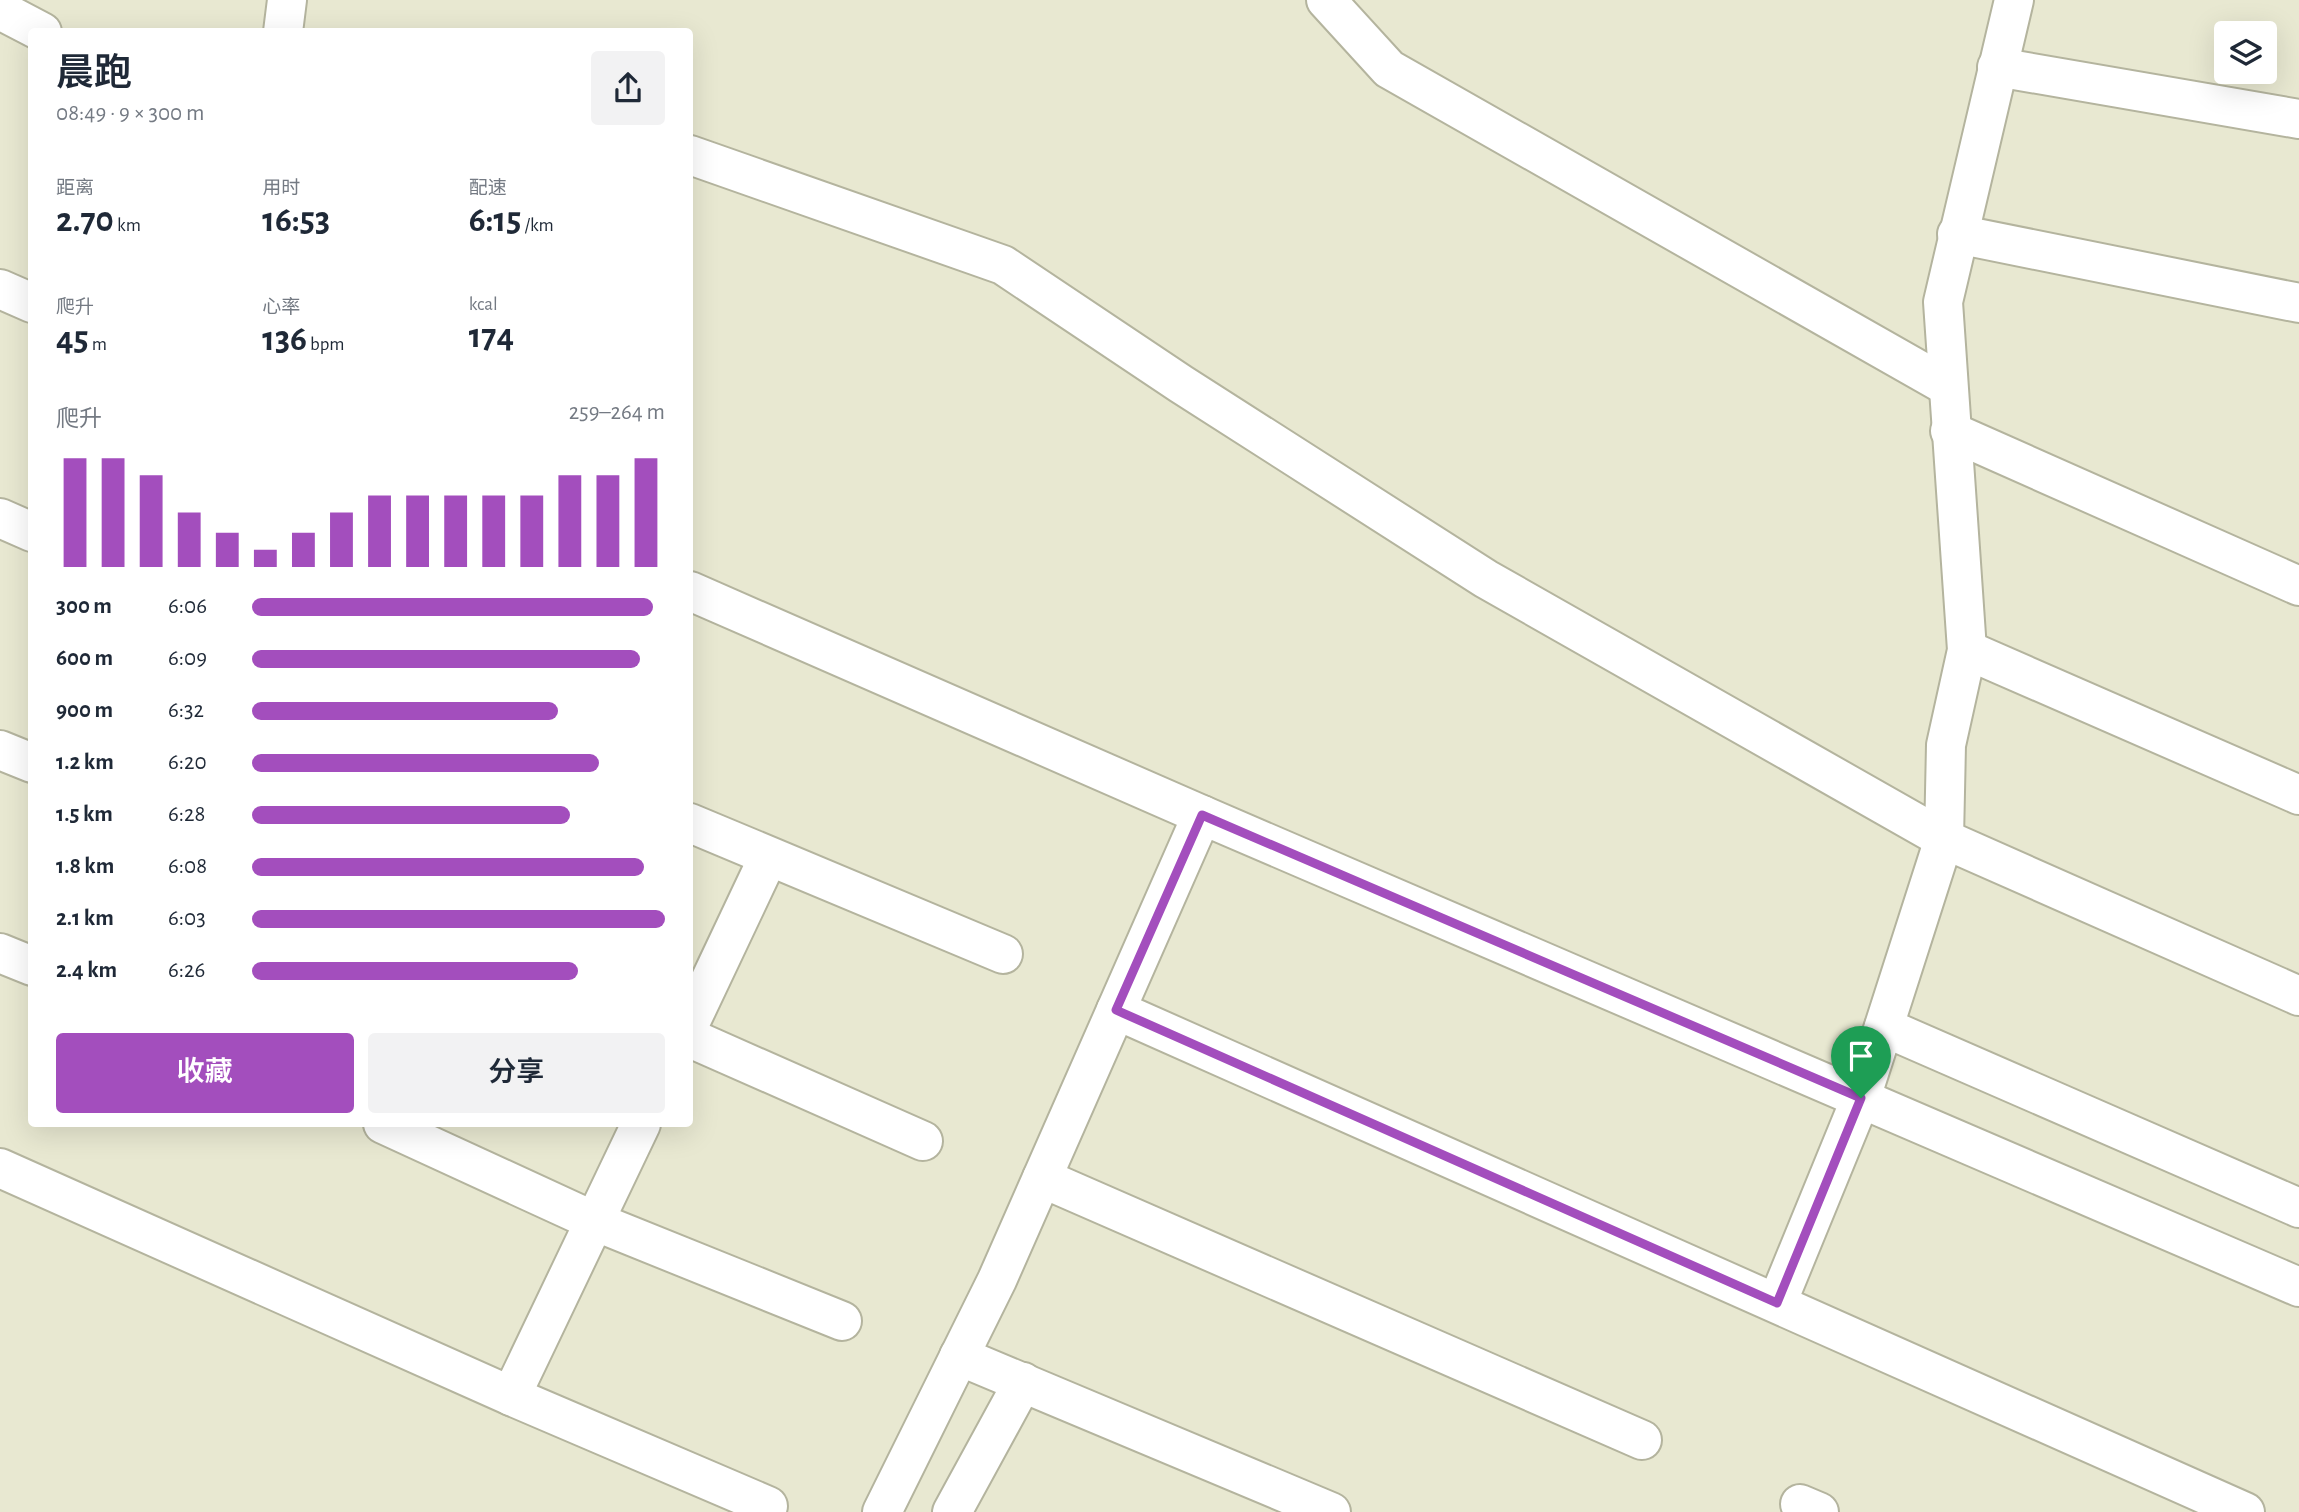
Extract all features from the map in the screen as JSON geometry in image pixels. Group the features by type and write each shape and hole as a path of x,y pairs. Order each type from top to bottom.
{"street":[{"path":"1326,0 1389,69 1947,386"},
{"path":"1777,1303 1861,1098 1944,839 1946,745 1967,650 1943,302 2014,0"},
{"path":"0,10 34,28"},
{"path":"1997,67 2299,119"},
{"path":"693,156 1003,265 1181,384 1486,579 1944,839 2299,996"},
{"path":"1957,234 2299,303"},
{"path":"0,289 28,301"},
{"path":"1950,431 2299,586"},
{"path":"0,518 28,530"},
{"path":"693,592 1202,815 2299,1287"},
{"path":"1967,650 2299,795"},
{"path":"0,750 28,761"},
{"path":"882,1512 1042,1178 1202,815"},
{"path":"693,824 768,858 1003,954"},
{"path":"693,1017 768,858"},
{"path":"0,953 28,964"},
{"path":"1116,1010 2245,1512"},
{"path":"1884,1027 2299,1208"},
{"path":"693,1039 923,1141"},
{"path":"390,1127 594,1221 842,1321"},
{"path":"511,1396 640,1127"},
{"path":"0,1168 511,1396 768,1506"},
{"path":"1042,1178 1642,1440"},
{"path":"959,1356 1331,1512"},
{"path":"952,1512 1023,1382"}],"route":[{"path":"1202,815 1861,1098 1777,1303 1116,1010 1202,815"}]}
